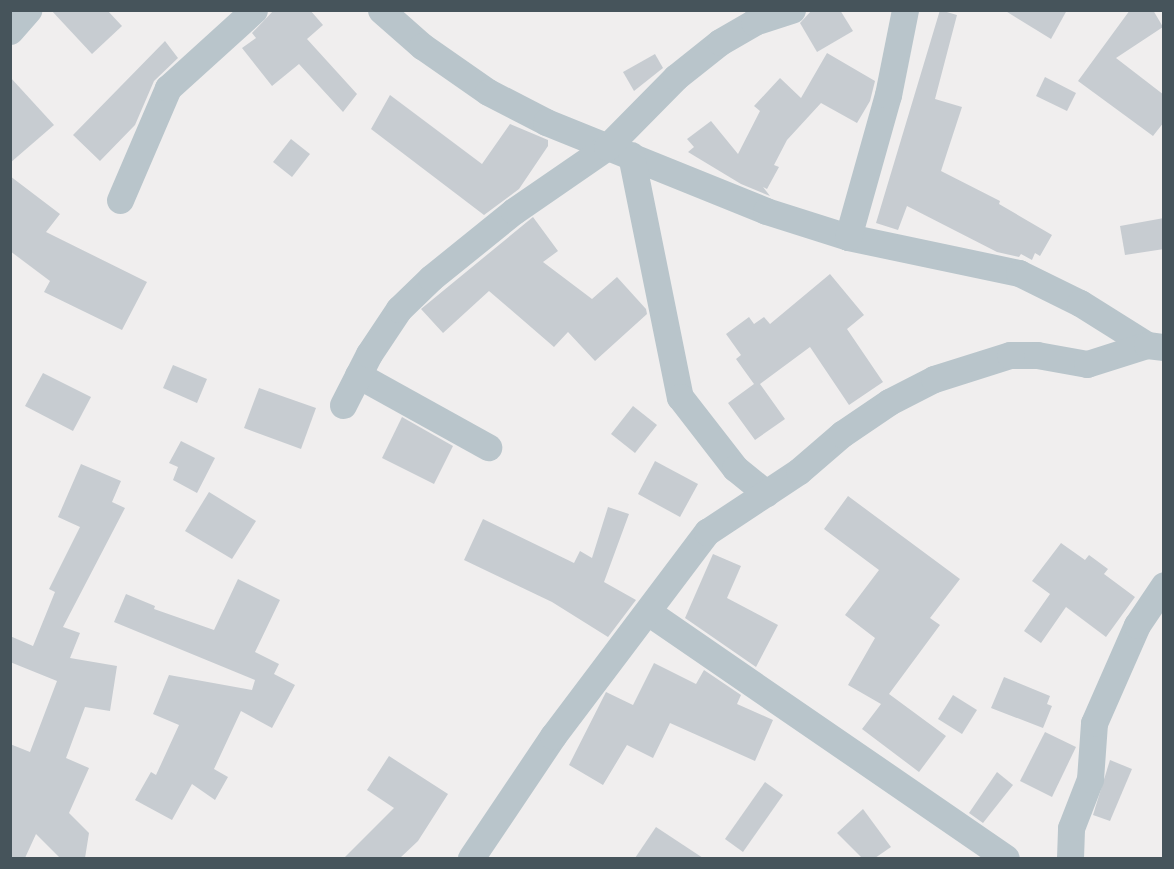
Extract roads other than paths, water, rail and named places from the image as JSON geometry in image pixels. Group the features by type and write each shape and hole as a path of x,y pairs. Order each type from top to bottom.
{"street":[{"path":"10,31 27,10"},
{"path":"120,200 168,88 254,10"},
{"path":"381,10 422,46 488,92 619,151 766,212 848,237 1019,273 1080,303 1155,346"},
{"path":"343,405 358,375 399,309 431,279 514,211 619,151 676,77 720,42 754,22 792,10"},
{"path":"848,237 888,95 905,10"},
{"path":"619,151 680,397 735,468 766,493"},
{"path":"471,858 553,736 707,532 766,493 889,402 934,379 1010,355 1037,355 1087,364 1155,346"},
{"path":"358,375 488,447"},
{"path":"1070,858 1071,828 1090,779 1094,723 1137,626 1164,585"},
{"path":"648,612 1006,858"}]}
